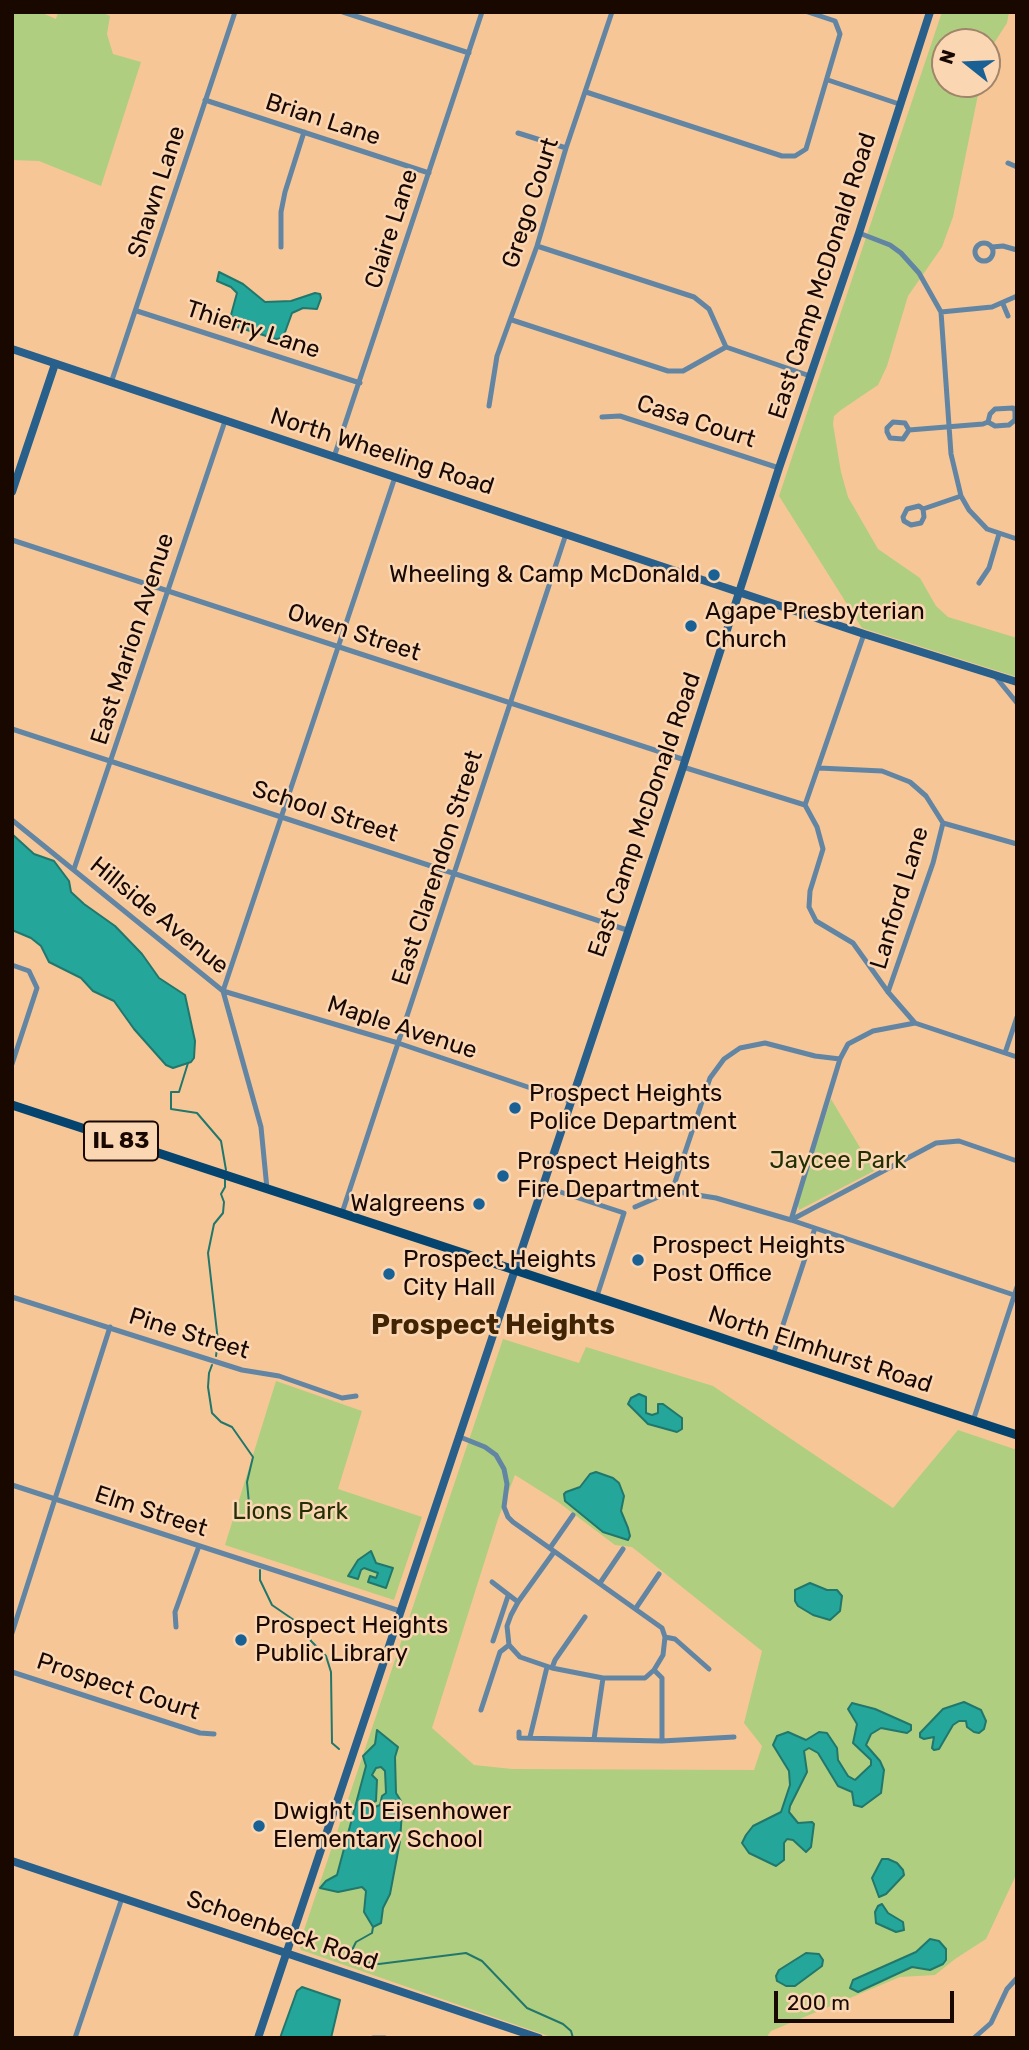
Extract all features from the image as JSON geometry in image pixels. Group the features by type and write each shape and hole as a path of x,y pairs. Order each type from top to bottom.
{"main road":[{"name":"East Camp McDonald Road","path":"258,2038 684,763 930,12"},
{"name":"North Wheeling Road","path":"12,349 864,634 1017,682"},
{"path":"12,492 55,364"},
{"name":"North Elmhurst Road","path":"12,1105 1017,1435"},
{"name":"Schoenbeck Road","path":"12,1861 539,2038"}],"street":[{"name":"Shawn Lane","path":"111,383 235,12"},
{"path":"343,12 469,53"},
{"name":"Claire Lane","path":"334,457 482,12"},
{"name":"Grego Court","path":"489,406 497,356 537,246 566,148 612,12"},
{"path":"586,92 782,156 795,156 806,149 841,34 835,21 808,12"},
{"path":"828,80 899,104"},
{"name":"Brian Lane","path":"205,100 429,173"},
{"path":"281,247 281,212 304,132"},
{"path":"519,133 566,148"},
{"path":"1008,163 1017,167"},
{"path":"859,233 890,245 901,253 919,273 941,312 951,454 961,496 977,521 999,534 1017,539"},
{"path":"537,246 694,297 709,309 726,347 810,376"},
{"path":"992,247 1003,246 1017,250"},
{"path":"941,312 1003,304 1017,296"},
{"path":"1003,304 1008,316"},
{"name":"Thierry Lane","path":"137,311 360,383"},
{"path":"512,320 668,370 683,371 726,347"},
{"path":"1013,408 1015,420 1009,425 995,426 988,422 995,409 1013,408"},
{"name":"Casa Court","path":"602,417 620,416 779,468"},
{"name":"East Marion Avenue","path":"74,869 225,421"},
{"path":"893,422 905,423 909,430 903,439 890,438 887,432 893,422"},
{"path":"909,430 988,422"},
{"path":"223,991 396,477"},
{"path":"923,509 961,496"},
{"name":"East Clarendon Street","path":"342,1213 566,534"},
{"path":"979,583 992,561 999,534"},
{"name":"Owen Street","path":"12,540 511,703 805,805"},
{"path":"864,634 805,805 817,827 823,849 810,891 809,907 816,921 853,943 888,992 915,1023"},
{"path":"994,675 1017,703"},
{"name":"School Street","path":"12,729 627,930"},
{"name":"Lanford Lane","path":"819,768 882,771 910,782 926,796 943,823 933,863 888,992"},
{"name":"Hillside Avenue","path":"12,820 223,991 261,1127 267,1189"},
{"path":"943,823 1017,844"},
{"path":"12,965 29,971 37,988 12,1064"},
{"name":"Maple Avenue","path":"223,991 398,1043 569,1101"},
{"path":"1005,1053 1017,1017"},
{"path":"791,1220 840,1059 848,1044 873,1031 915,1023 1017,1056"},
{"path":"672,1191 710,1078 724,1059 740,1048 765,1043 815,1056 840,1059"},
{"path":"791,1220 936,1143 959,1142 1017,1161"},
{"path":"542,1186 624,1213 597,1296"},
{"path":"635,1207 672,1191 716,1198 791,1220 1016,1295"},
{"path":"773,1355 815,1228"},
{"path":"973,1421 1017,1287"},
{"name":"Pine Street","path":"12,1297 242,1370 279,1377 342,1398 356,1396"},
{"path":"12,1633 110,1327"},
{"path":"460,1437 485,1447 496,1455 504,1469 507,1484 504,1507 508,1517 552,1550 662,1628 666,1637 663,1655 654,1670 645,1678 603,1678 549,1668 520,1657 509,1645 507,1626 517,1602 552,1550 573,1515"},
{"name":"Elm Street","path":"12,1485 400,1611"},
{"path":"176,1627 175,1612 199,1546"},
{"path":"600,1583 623,1549"},
{"path":"636,1608 659,1574"},
{"path":"492,1582 517,1602"},
{"path":"493,1642 508,1596"},
{"path":"12,1608 19,1610"},
{"path":"530,1737 549,1668 584,1617"},
{"path":"666,1637 675,1639 709,1669"},
{"path":"481,1710 500,1653 509,1645"},
{"path":"654,1670 662,1678 662,1741"},
{"name":"Prospect Court","path":"12,1672 200,1732 214,1734"},
{"path":"594,1739 603,1678"},
{"path":"519,1732 519,1738 662,1741 734,1737"},
{"path":"75,2038 122,1898"},
{"path":"974,2038 991,2023 1007,1989 1017,1979"},
{"path":"373,2038 385,2038"}],"green space":[{"path":"12,12 40,12 56,19 58,12 101,12 110,16 107,34 113,54 141,62 101,186 39,161 12,160"},
{"path":"942,12 1009,12 1007,23 1001,32 1001,28 937,28"},
{"path":"931,45 931,98 977,98 953,217 942,247 908,296 887,366 878,385 834,416 833,424 848,497 878,549 920,578 936,606 948,617 1017,638 1017,677 862,628 779,496"},
{"name":"Jaycee Park","path":"831,1099 874,1171 799,1210 797,1203"},
{"path":"503,1339 579,1363 586,1347 713,1386 893,1508 958,1430 1017,1450 1017,1873 986,1939 935,1975 900,1977 771,2031 766,2038 554,2038 301,1950 299,1945","holes":["515,1475 558,1502 615,1545 632,1547 762,1651 744,1723 762,1746 754,1770 512,1769 474,1765 432,1728 498,1519"]},
{"name":"Lions Park","path":"276,1381 362,1411 338,1489 422,1517 394,1600 225,1545"}],"water":[{"path":"219,272 243,284 265,302 291,301 315,293 320,294 321,298 317,309 303,308 292,313 284,335 276,339 234,326 231,315 237,293 217,281"},
{"path":"12,834 34,854 54,861 69,881 71,892 115,926 142,954 159,978 185,995 195,1041 194,1058 191,1062 173,1068 166,1065 134,1029 114,1001 93,991 81,978 49,962 41,946 31,938 12,930"},
{"path":"639,1394 646,1397 646,1413 658,1413 658,1404 663,1404 682,1418 682,1429 677,1432 648,1424 628,1404 631,1398"},
{"path":"596,1472 619,1483 624,1496 621,1511 630,1536 628,1540 603,1532 565,1501 566,1492 580,1487 590,1474"},
{"path":"371,1551 376,1563 393,1568 386,1588 368,1582 370,1576 376,1578 378,1573 364,1568 358,1579 348,1576 358,1560"},
{"path":"810,1583 827,1590 837,1590 842,1596 840,1611 830,1620 813,1615 798,1606 795,1601 795,1590"},
{"path":"964,1702 981,1710 986,1721 984,1729 979,1733 974,1732 967,1727 966,1721 959,1721 953,1725 939,1749 934,1750 934,1737 924,1739 920,1737 920,1733 943,1709"},
{"path":"852,1703 875,1709 911,1725 911,1730 907,1733 881,1728 871,1734 866,1745 884,1770 881,1793 862,1807 854,1805 852,1792 838,1786 818,1753 809,1748 804,1751 807,1772 789,1812 798,1823 814,1824 811,1847 806,1852 793,1840 787,1839 784,1843 784,1860 776,1866 749,1853 742,1843 746,1835 753,1826 781,1812 790,1785 789,1771 773,1745 777,1736 788,1732 806,1740 819,1732 827,1733 837,1748 838,1760 848,1776 855,1780 871,1765 871,1760 853,1743 857,1724 848,1709"},
{"path":"377,1730 398,1747 395,1757 396,1793 401,1801 402,1811 400,1841 390,1894 383,1908 381,1923 373,1927 364,1912 366,1891 362,1887 338,1892 320,1888 337,1875 366,1766 363,1756 375,1744","holes":["381,1767 385,1771 386,1793 382,1796 380,1805 375,1807 371,1803 376,1801 377,1780 372,1775 376,1768"]},
{"path":"882,1859 897,1863 904,1875 886,1894 879,1897 872,1878"},
{"path":"882,1904 888,1913 903,1922 904,1930 896,1932 876,1923 875,1912"},
{"path":"930,1939 939,1941 946,1949 946,1960 943,1964 930,1970 912,1967 858,1992 850,1988 853,1980 916,1952"},
{"path":"806,1953 819,1954 823,1960 822,1966 795,1986 786,1986 777,1981 779,1970"},
{"path":"302,1987 340,2000 331,2038 280,2038 297,1991"}],"waterway":[{"path":"188,1063 179,1092 171,1092 171,1109 197,1113 221,1141 226,1170"},
{"path":"216,1356 218,1341 208,1253 214,1224 223,1213 224,1202 221,1194 225,1179"},
{"path":"212,1365 208,1387 212,1413 221,1422 232,1427 253,1457 247,1482 250,1514"},
{"path":"260,1570 260,1580 272,1605 304,1627 311,1641 326,1656 331,1672 332,1743 339,1749"},
{"path":"373,1927 372,1933 356,1942 353,1948 353,1956 358,1961 379,1964 466,1953 482,1961 527,2008 563,2024 571,2031 573,2038"}],"place":[{"name":"Wheeling & Camp McDonald","path":"714,575"},
{"name":"Agape Presbyterian Church","path":"691,626"},
{"name":"Prospect Heights Police Department","path":"515,1108"},
{"name":"Prospect Heights Fire Department","path":"503,1176"},
{"name":"Walgreens","path":"479,1204"},
{"name":"Prospect Heights Post Office","path":"638,1260"},
{"name":"Prospect Heights City Hall","path":"389,1274"},
{"name":"Prospect Heights Public Library","path":"241,1640"},
{"name":"Dwight D Eisenhower Elementary School","path":"259,1826"}],"district":[{"name":"Prospect Heights","path":"493,1326"}]}
